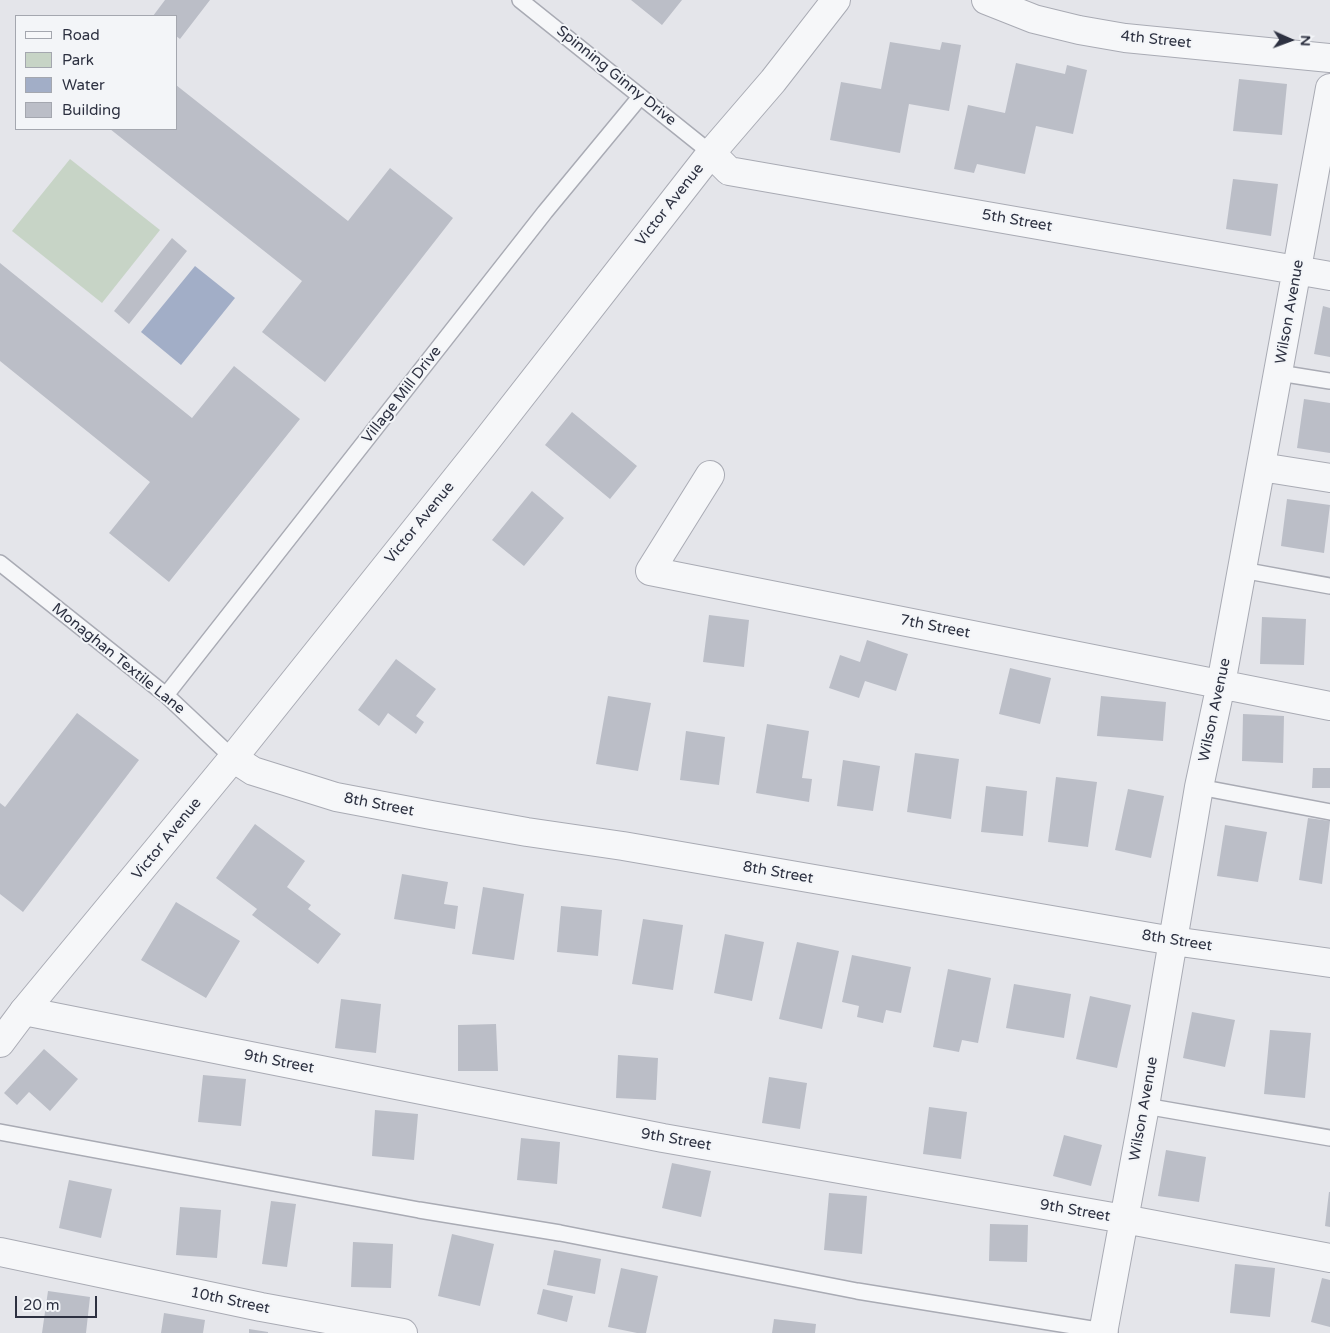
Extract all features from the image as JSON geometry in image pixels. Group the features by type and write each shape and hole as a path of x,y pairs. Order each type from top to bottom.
{"street":[{"name":"Victor Avenue","path":"0,1043 24,1011 233,758 483,445 711,153 773,81 836,0"},
{"name":"4th Street","path":"986,0 1034,19 1079,30 1125,38 1330,58"},
{"name":"Wilson Avenue","path":"1107,1332 1124,1219 1199,787 1221,684 1298,270 1324,163 1330,88"},
{"name":"5th Street","path":"711,153 729,171 1330,276"},
{"path":"1262,467 1330,478"},
{"name":"7th Street","path":"710,475 650,571 1330,706"},
{"name":"8th Street","path":"233,758 253,771 336,797 432,816 623,846 1173,941 1330,963"},
{"name":"9th Street","path":"24,1011 663,1138 1124,1219 1330,1258"},
{"name":"10th Street","path":"0,1252 261,1308 403,1333"}],"lane":[{"name":"Spinning Ginny Drive","path":"520,0 711,153"},
{"name":"Village Mill Drive","path":"166,696 545,212 640,96"},
{"path":"1279,373 1330,381"},
{"name":"Monaghan Textile Lane","path":"0,564 166,696 233,758"},
{"path":"1242,570 1330,586"},
{"path":"1199,787 1330,812"},
{"path":"1145,1106 1330,1138"},
{"path":"0,1132 409,1208 560,1233 857,1291 1107,1332"}],"green space":[{"path":"70,159 160,230 102,303 12,231"}],"water":[{"path":"195,266 235,298 181,365 141,332"}],"building":[{"path":"165,0 210,0 180,39 178,38 178,15 154,15"},
{"path":"631,0 682,0 662,25"},
{"path":"890,42 940,50 942,42 961,45 949,111 909,104 900,153 830,140 841,82 881,89"},
{"path":"1016,63 1065,74 1067,65 1087,70 1073,134 1036,126 1025,174 977,164 974,173 954,169 968,105 1005,113"},
{"path":"1239,79 1287,84 1282,135 1233,131"},
{"path":"178,87 348,221 390,168 453,218 325,382 262,332 302,281 111,130 178,130"},
{"path":"1233,179 1278,184 1271,236 1226,229"},
{"path":"172,238 187,251 129,324 114,311"},
{"path":"0,263 192,418 234,366 300,419 169,582 109,533 150,482 0,361"},
{"path":"1323,306 1330,308 1330,357 1314,354"},
{"path":"1304,399 1330,403 1330,453 1297,448"},
{"path":"572,412 637,466 610,499 545,445"},
{"path":"532,491 564,518 524,566 492,540"},
{"path":"1287,499 1330,505 1324,553 1281,546"},
{"path":"709,615 749,620 744,667 703,662"},
{"path":"1262,617 1306,619 1304,665 1260,664"},
{"path":"867,640 908,654 896,691 865,681 859,698 829,688 840,655 860,662"},
{"path":"396,659 436,689 416,716 424,722 416,734 388,713 379,726 358,710"},
{"path":"1010,668 1051,678 1040,724 999,714"},
{"path":"608,696 651,703 638,771 596,764"},
{"path":"1101,696 1166,702 1163,741 1097,736"},
{"path":"77,713 139,760 23,912 0,894 0,803 5,807"},
{"path":"1243,714 1284,716 1283,763 1242,761"},
{"path":"767,724 809,731 802,778 812,779 809,802 756,793"},
{"path":"686,731 725,737 719,785 680,780"},
{"path":"915,753 959,759 951,819 907,812"},
{"path":"843,760 880,766 873,811 837,806"},
{"path":"1313,768 1330,768 1330,788 1312,788"},
{"path":"1056,777 1097,782 1088,847 1048,842"},
{"path":"986,786 1027,791 1023,836 981,832"},
{"path":"1128,789 1164,796 1151,858 1115,850"},
{"path":"1308,818 1330,821 1322,884 1299,880"},
{"path":"255,824 305,861 287,887 311,905 308,909 341,934 318,964 252,915 257,909 216,878"},
{"path":"1225,825 1267,832 1258,882 1217,876"},
{"path":"402,874 448,882 444,904 458,906 455,929 394,919"},
{"path":"483,887 524,894 514,960 472,954"},
{"path":"176,902 240,941 206,998 141,960"},
{"path":"561,906 602,910 598,956 557,952"},
{"path":"643,919 683,925 673,990 632,984"},
{"path":"725,934 764,942 752,1001 714,993"},
{"path":"797,942 839,951 822,1029 779,1019"},
{"path":"852,955 911,967 901,1013 886,1010 883,1023 857,1017 859,1006 842,1002"},
{"path":"948,969 991,978 978,1043 962,1040 959,1052 933,1047"},
{"path":"1014,984 1071,994 1064,1038 1006,1028"},
{"path":"1090,996 1131,1005 1117,1068 1076,1059"},
{"path":"341,999 381,1004 376,1053 335,1048"},
{"path":"1192,1012 1235,1020 1225,1067 1183,1058"},
{"path":"496,1024 498,1071 458,1071 458,1025"},
{"path":"1270,1030 1311,1033 1305,1098 1264,1094"},
{"path":"44,1049 78,1079 50,1111 29,1092 17,1105 4,1093"},
{"path":"618,1055 658,1058 656,1100 616,1098"},
{"path":"203,1075 246,1079 241,1126 198,1122"},
{"path":"769,1077 807,1083 800,1129 762,1123"},
{"path":"929,1107 967,1112 961,1159 923,1154"},
{"path":"375,1110 418,1114 414,1160 372,1156"},
{"path":"1064,1135 1102,1145 1091,1186 1053,1176"},
{"path":"521,1138 560,1142 557,1184 517,1180"},
{"path":"1166,1150 1206,1157 1199,1202 1158,1196"},
{"path":"672,1163 711,1171 701,1217 662,1208"},
{"path":"69,1180 112,1189 101,1238 59,1228"},
{"path":"1330,1192 1330,1227 1325,1226"},
{"path":"829,1193 867,1196 862,1254 824,1250"},
{"path":"271,1201 296,1204 287,1267 262,1264"},
{"path":"180,1207 221,1210 217,1258 176,1255"},
{"path":"990,1224 1028,1225 1027,1262 989,1261"},
{"path":"452,1234 494,1244 480,1306 438,1296"},
{"path":"353,1242 393,1244 391,1288 351,1287"},
{"path":"554,1250 601,1259 595,1294 547,1285"},
{"path":"1235,1264 1275,1268 1270,1317 1230,1313"},
{"path":"621,1268 658,1276 646,1333 608,1327"},
{"path":"1322,1278 1330,1280 1330,1327 1311,1322"},
{"path":"543,1289 573,1296 567,1322 537,1314"},
{"path":"48,1291 90,1297 86,1333 42,1333"},
{"path":"164,1313 205,1320 203,1333 161,1333"},
{"path":"774,1319 816,1324 815,1333 772,1333"},
{"path":"249,1329 268,1332 268,1333 249,1333"}]}
